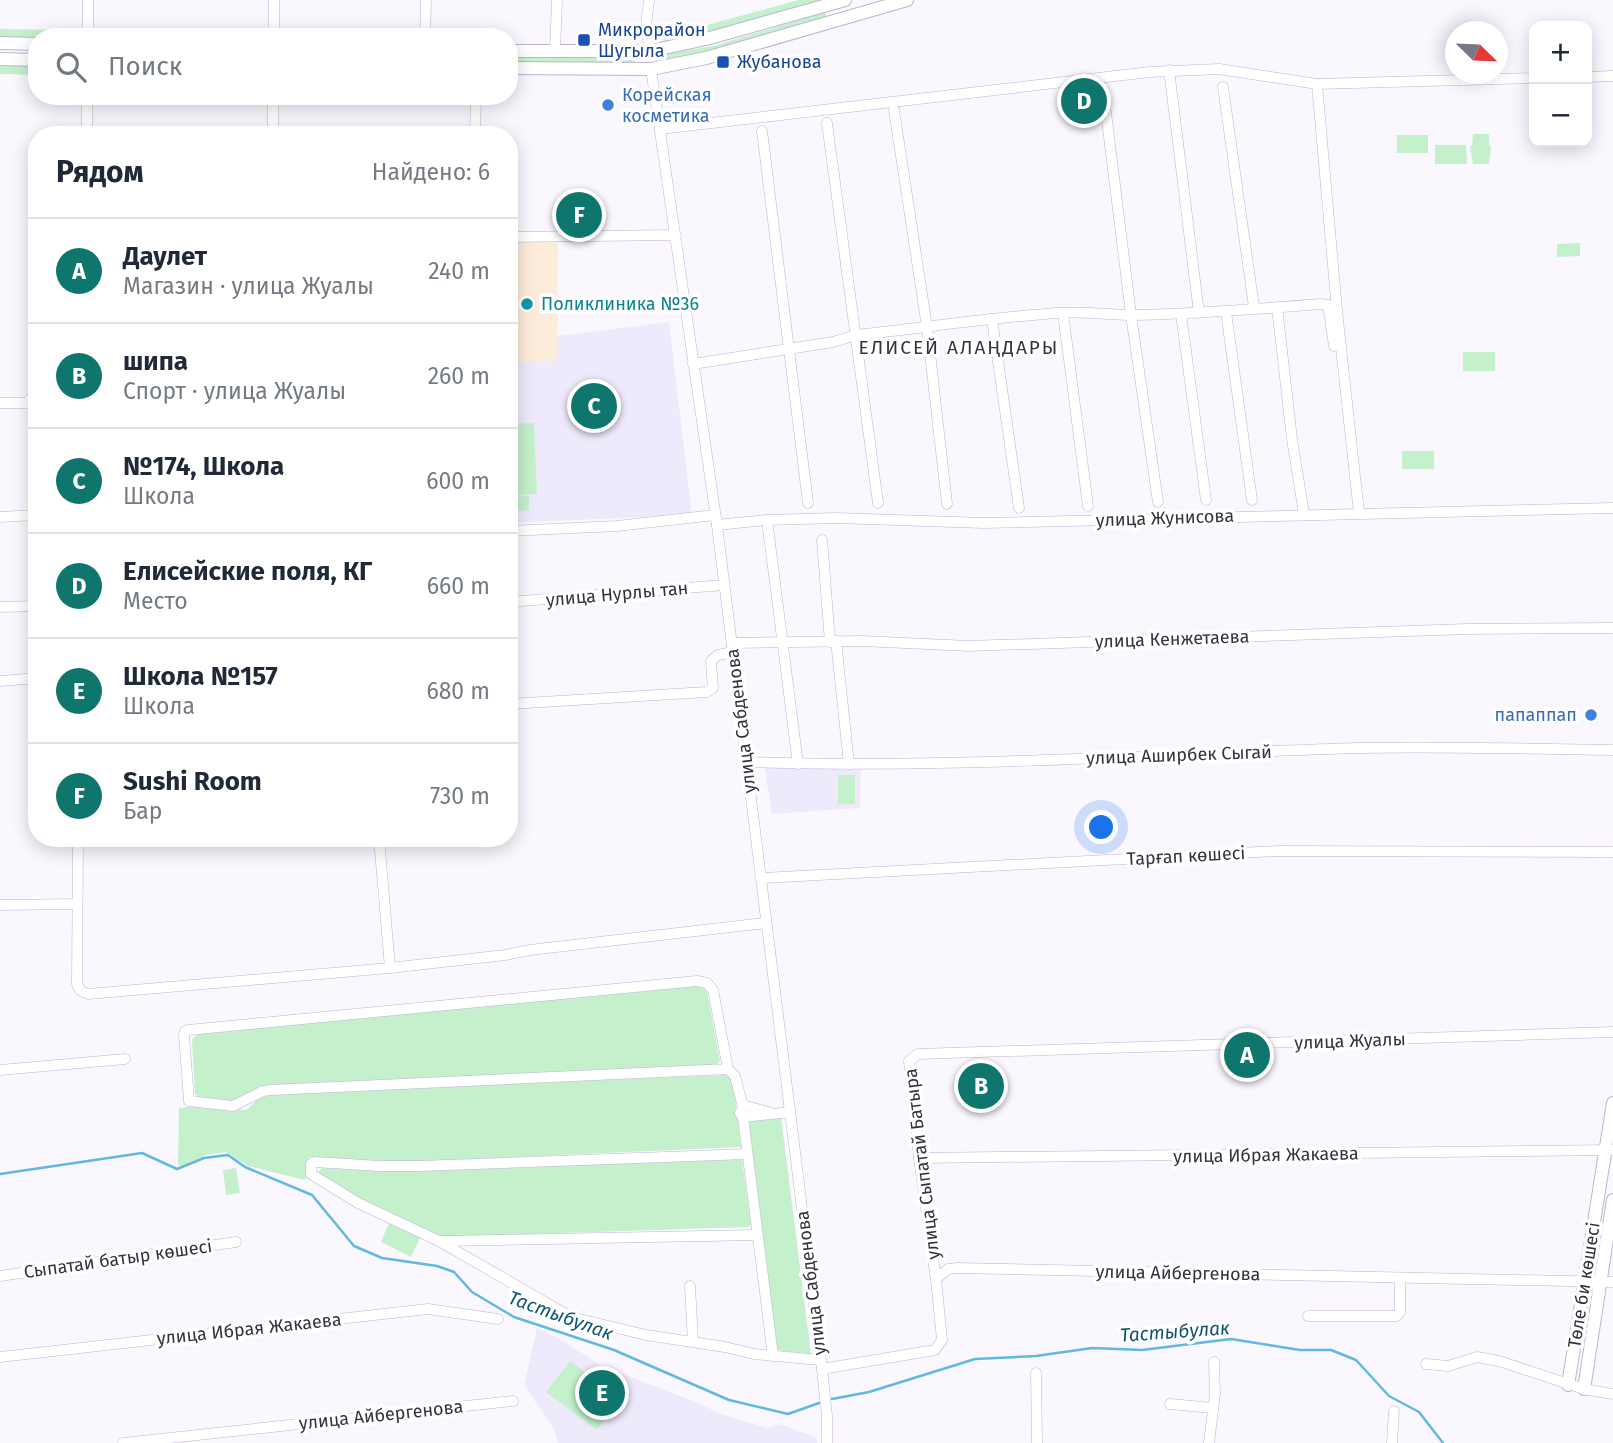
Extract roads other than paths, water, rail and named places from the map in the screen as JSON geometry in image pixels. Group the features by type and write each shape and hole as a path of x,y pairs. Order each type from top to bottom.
{"main road":[{"path":"518,51 650,51 706,39 845,0"},
{"path":"518,68 651,69 706,58 907,0"},
{"path":"828,5 833,21"},
{"path":"0,43 28,44"},
{"name":"улица Сабденова","path":"650,51 651,69"},
{"path":"0,60 28,60"},
{"name":"Төле би көшесі","path":"1568,1385 1609,1151 1613,1103"},
{"name":"Төле би көшесі","path":"1584,1389 1606,1282 1613,1200"}],"street":[{"path":"88,0 88,28"},
{"path":"274,0 274,28"},
{"path":"425,28 426,0"},
{"path":"555,51 557,0"},
{"name":"улица Сабденова","path":"649,0 646,25 650,51"},
{"name":"улица Сабденова","path":"651,69 716,520 821,1364 827,1443"},
{"path":"660,129 1169,71 1219,69 1317,84 1529,78"},
{"path":"1169,71 1199,313"},
{"path":"1592,77 1613,76"},
{"path":"1317,84 1356,513"},
{"path":"1223,87 1254,307"},
{"path":"87,105 87,126"},
{"path":"273,105 273,126"},
{"path":"475,126 476,105"},
{"path":"894,110 927,327 947,505"},
{"path":"1106,112 1158,502"},
{"path":"827,123 878,503"},
{"path":"762,131 808,503"},
{"path":"518,237 676,235"},
{"path":"693,364 833,342 856,335 992,319 1063,313 1181,314 1226,312 1254,307 1328,305 1356,513"},
{"path":"1277,307 1304,514"},
{"path":"1226,312 1252,500"},
{"path":"1063,313 1088,506"},
{"path":"1181,314 1206,500"},
{"path":"992,319 1019,508"},
{"path":"0,403 28,401"},
{"name":"улица Жунисова","path":"518,531 716,520 872,518 984,523 1613,508"},
{"path":"0,517 28,515"},
{"path":"766,520 797,764"},
{"path":"822,540 849,764"},
{"name":"улица Нурлы тан","path":"518,601 724,585"},
{"path":"0,607 28,606"},
{"name":"улица Кенжетаева","path":"732,648 781,642 833,641 969,646 1467,629 1613,628"},
{"path":"518,703 707,692 713,688 711,661 732,648"},
{"path":"0,681 28,679"},
{"name":"улица Аширбек Сыгай","path":"746,762 849,764 1156,757 1361,748 1613,750"},
{"path":"78,847 77,984 88,994 390,968 765,923"},
{"path":"380,847 390,968"},
{"name":"Тарғап көшесі","path":"760,878 1278,851 1613,852"},
{"path":"0,905 76,904"},
{"path":"728,1069 263,1090 233,1106 189,1101 184,1035 188,1030 707,982 713,990 728,1069 735,1076 743,1112 773,1356"},
{"name":"улица Жуалы","path":"918,1054 1613,1032"},
{"name":"улица Сыпатай Батыра","path":"918,1054 909,1061 936,1279"},
{"path":"0,1070 125,1059"},
{"path":"743,1112 757,1117 790,1112"},
{"name":"улица Ибрая Жакаева","path":"919,1158 1609,1151"},
{"path":"747,1154 419,1166 316,1162 311,1164 311,1174 358,1203 439,1241 571,1317 646,1335 821,1364 936,1350 942,1340 936,1279"},
{"path":"439,1241 757,1235"},
{"name":"Сыпатай батыр көшесі","path":"0,1276 236,1242"},
{"name":"улица Айбергенова","path":"936,1279 948,1269 957,1268 1606,1282"},
{"path":"1308,1316 1397,1316 1400,1312 1400,1278"},
{"path":"690,1286 694,1342"},
{"name":"улица Ибрая Жакаева","path":"0,1357 428,1309 498,1319"},
{"path":"1426,1364 1448,1366 1477,1357 1499,1361 1568,1385 1613,1394"},
{"path":"1209,1443 1215,1395 1213,1362"},
{"path":"1036,1373 1037,1443"},
{"name":"улица Айбергенова","path":"123,1443 513,1401"},
{"path":"1170,1404 1213,1408"},
{"path":"1392,1443 1394,1411"}],"waterway":[{"name":"Тастыбулак","path":"0,1174 142,1153 177,1169 204,1158 228,1155 245,1167 312,1195 354,1246 382,1258 437,1266 454,1272 472,1292 514,1317 614,1350 729,1400 788,1414 819,1403"},
{"name":"Тастыбулак","path":"832,1399 869,1392 975,1359 1036,1356 1092,1348 1142,1350 1231,1339 1300,1350 1331,1350 1356,1360 1389,1396 1419,1412 1443,1443"}],"place":[{"name":"Микрорайон Шугыла","path":"584,40"},
{"name":"Жубанова","path":"723,62"},
{"name":"Елисейские поля, КГ","path":"1084,101"},
{"name":"Корейская косметика","path":"608,105"},
{"name":"Sushi Room","path":"579,215"},
{"name":"Поликлиника №36","path":"527,304"},
{"name":"№174, Школа","path":"594,406"},
{"name":"папаппап","path":"1591,715"},
{"name":"Даулет","path":"1247,1055"},
{"name":"шипа","path":"981,1086"},
{"name":"Школа №157","path":"602,1393"}],"district":[{"name":"ЕЛИСЕЙ АЛАҢДАРЫ","path":"959,347"}]}
